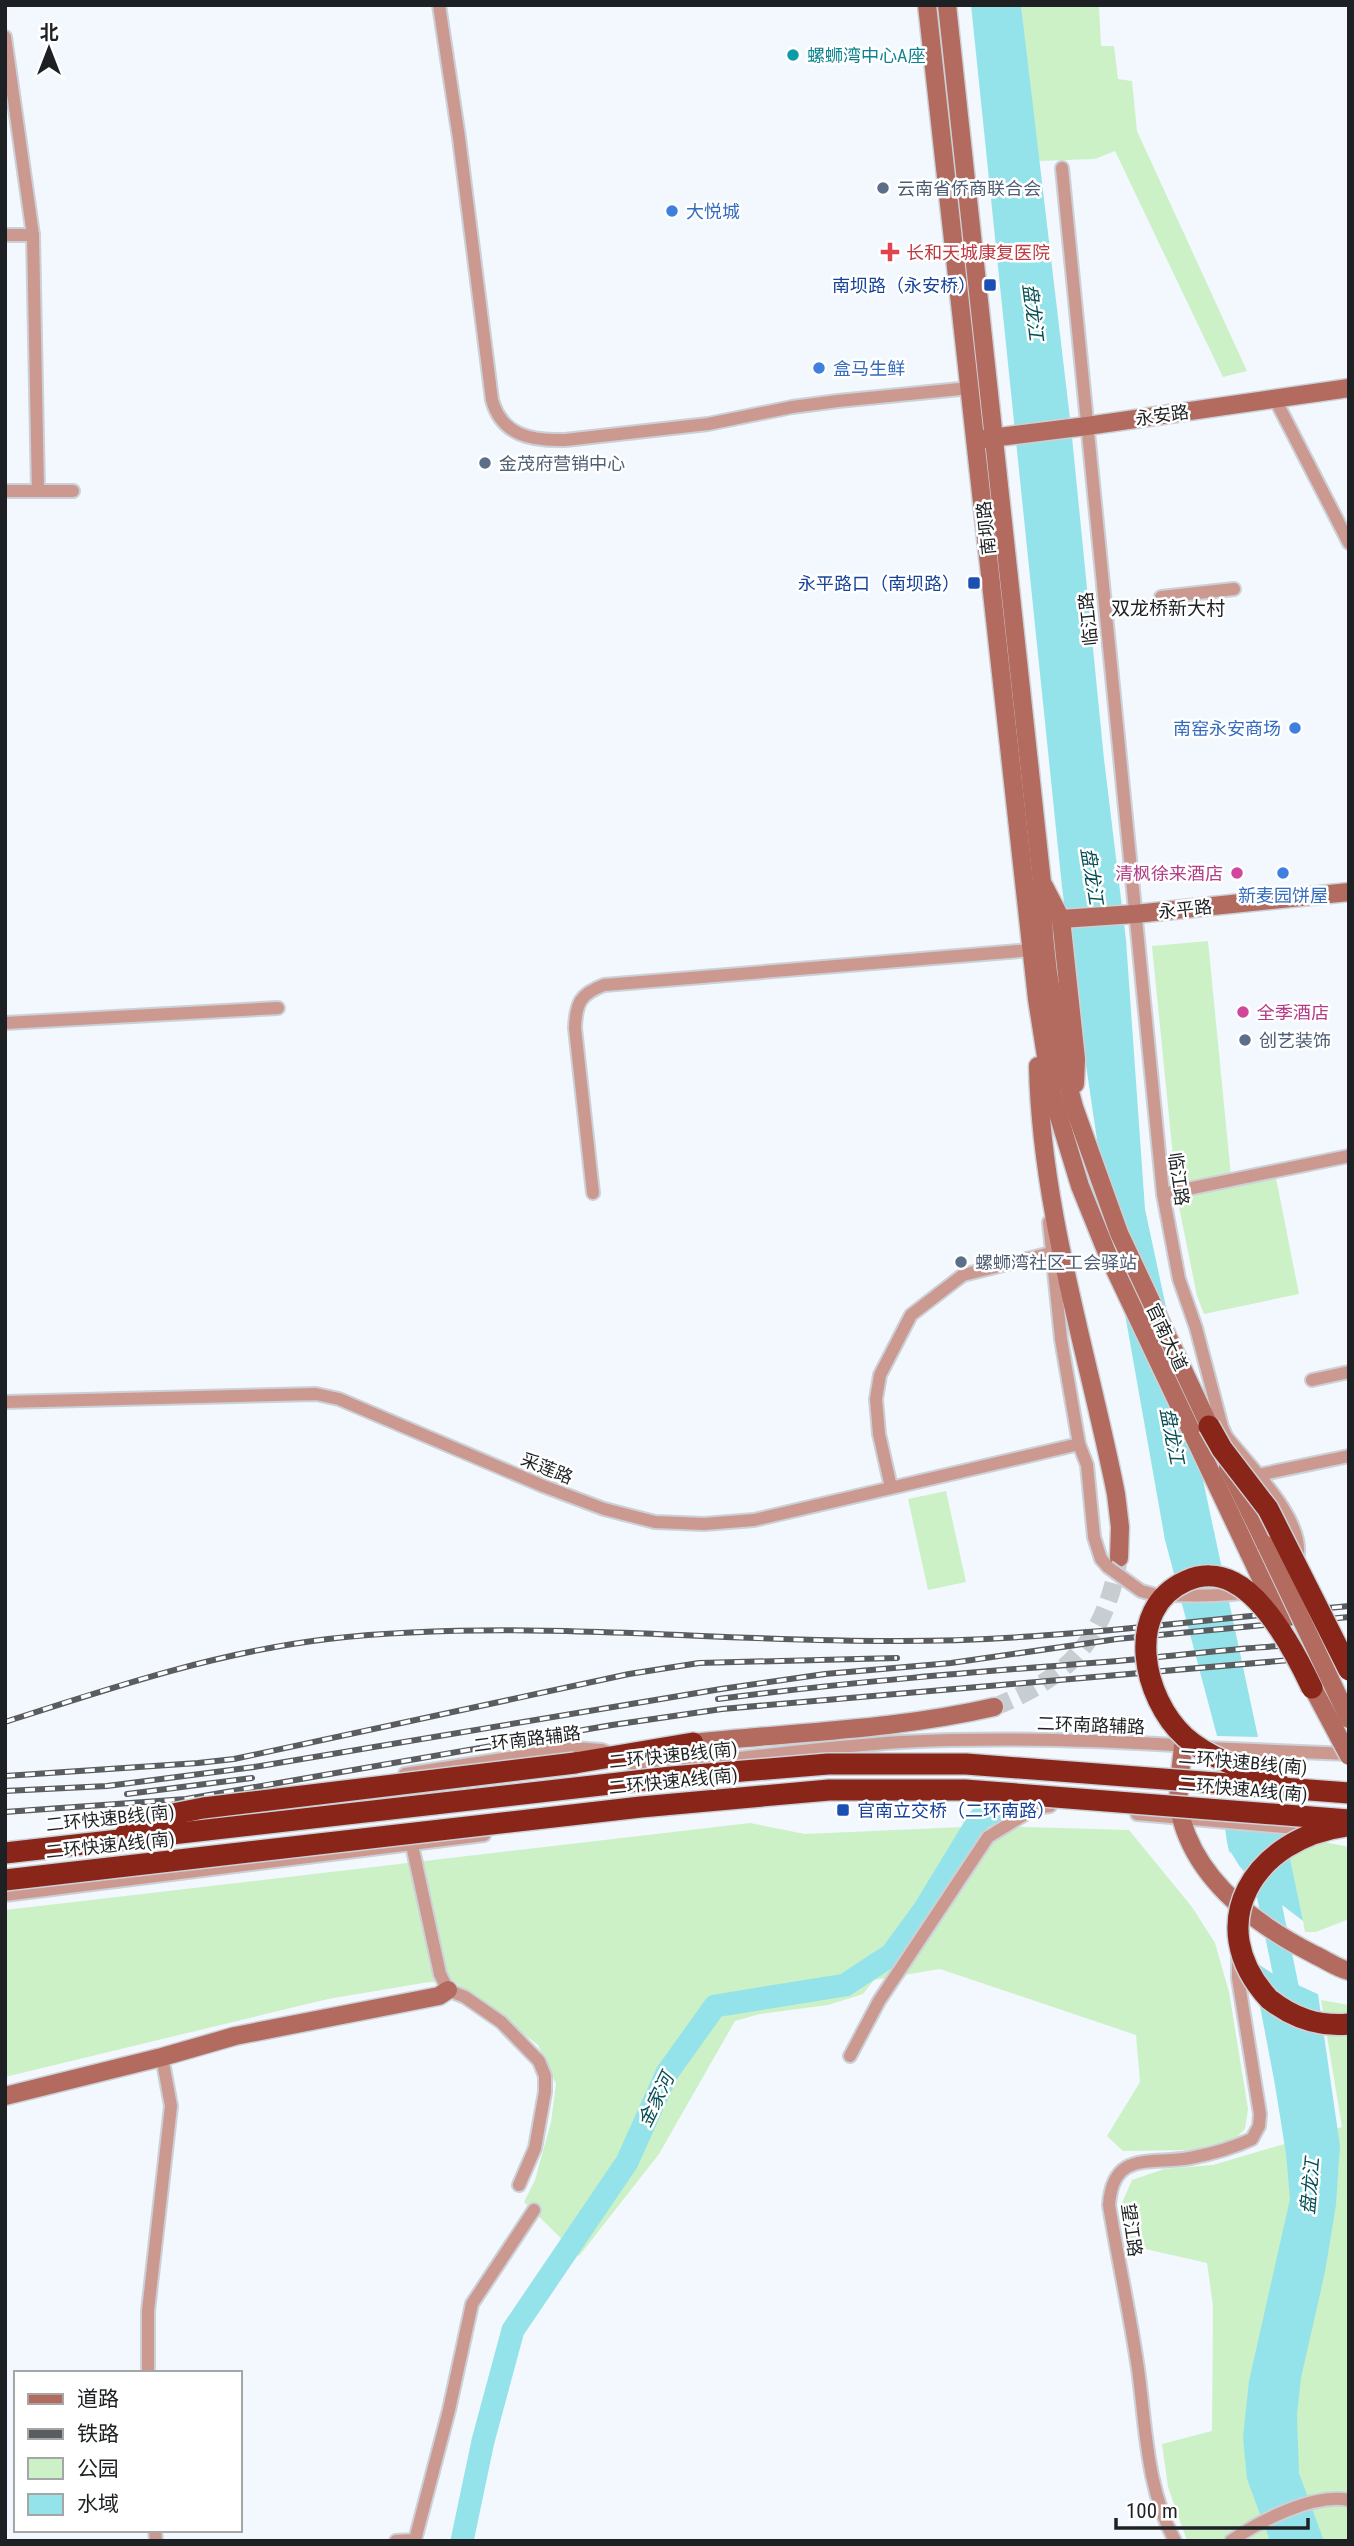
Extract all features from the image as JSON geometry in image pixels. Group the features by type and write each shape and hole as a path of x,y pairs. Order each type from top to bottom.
{"highway":[{"path":"1209,1426 1222,1449 1268,1509 1349,1670"},
{"path":"1312,1688 1289,1646 1266,1614 1254,1598 1233,1582 1211,1576 1188,1580 1167,1594 1156,1609 1146,1639 1150,1679 1167,1716 1185,1736 1209,1754 1247,1769 1302,1786 1349,1793"},
{"path":"71,1846 107,1839 173,1814 203,1808 575,1763 693,1743"},
{"name":"二环快速B线(南)","path":"5,1853 671,1777 840,1763 1003,1766 1349,1793"},
{"name":"二环快速A线(南)","path":"5,1880 628,1809 841,1790 930,1789 1002,1793 1349,1820"},
{"path":"1349,1825 1303,1838 1284,1847 1266,1861 1246,1892 1238,1939 1248,1972 1269,1999 1283,2010 1317,2024 1349,2024"}],"main road":[{"name":"南坝路","path":"927,5 976,440 1038,943 1044,1051"},
{"name":"南坝路","path":"947,5 1003,435 1042,883 1038,943"},
{"name":"永安路","path":"976,440 1349,388"},
{"path":"1042,883 1064,919 1076,1059 1074,1107"},
{"name":"永平路","path":"1064,919 1130,915 1349,892"},
{"path":"1038,943 1039,1092 1049,1179 1071,1296 1116,1494 1120,1527 1114,1563"},
{"name":"官南大道","path":"1038,943 1074,1107 1119,1233 1349,1719"},
{"name":"官南大道","path":"1044,1051 1057,1113 1077,1178 1107,1253 1312,1688 1349,1755"},
{"path":"693,1743 872,1727 994,1707"},
{"path":"1183,1746 1179,1802 1181,1818 1202,1861 1222,1888 1257,1920 1301,1948 1349,1971"},
{"path":"5,2096 235,2036 439,1996 448,1990"}],"street":[{"path":"439,5 459,138 492,401 496,415 505,425 541,441 565,440 708,424 792,407 838,401 970,388"},
{"path":"5,37 33,235 37,491"},
{"name":"临江路","path":"1062,168 1079,427 1130,915 1163,1194 1179,1279 1196,1328 1222,1427 1226,1436 1282,1506 1296,1536 1298,1553 1291,1574 1282,1583 1235,1593 1151,1595 1114,1563"},
{"path":"5,235 33,235"},
{"path":"1275,399 1349,543"},
{"path":"5,491 73,491"},
{"path":"1161,597 1234,589"},
{"path":"593,1194 575,1028 579,1003 584,994 592,989 604,985 1038,943"},
{"path":"5,1023 278,1008"},
{"path":"1163,1194 1349,1156"},
{"path":"1049,1179 1051,1253 1061,1339 1079,1444 1087,1465 1094,1537 1101,1559 1114,1563"},
{"path":"891,1487 879,1434 876,1399 880,1375 911,1315 963,1275 1051,1253"},
{"path":"1312,1380 1349,1372"},
{"name":"采莲路","path":"5,1402 316,1394 339,1399 543,1486 604,1509 655,1522 704,1524 754,1520 1079,1444"},
{"path":"1258,1475 1349,1456"},
{"name":"二环南路辅路","path":"5,1844 109,1831 326,1787 551,1751 590,1749 632,1763 662,1766 849,1746 928,1741 1077,1741 1349,1755"},
{"path":"5,1895 679,1811 813,1800 935,1798 1349,1834"},
{"path":"850,2056 879,2001 988,1837 1035,1808 1050,1806"},
{"path":"412,1845 440,1975 448,1990 465,1997 501,2022 539,2061 545,2076 545,2092 535,2148 519,2185"},
{"name":"望江路","path":"1175,2541 1154,2489 1145,2439 1138,2369 1109,2205 1110,2187 1123,2168 1141,2161 1188,2158 1236,2147 1252,2139 1259,2126 1260,2114 1238,1978 1241,1907"},
{"path":"148,2371 148,2311 171,2106 162,2057"},
{"path":"396,2541 415,2540 449,2410 472,2304 534,2210"},
{"path":"1231,2541 1260,2524 1318,2500 1349,2500"}],"green space":[{"path":"1021,5 1099,6 1101,46 1114,46 1118,79 1132,81 1137,131 1247,371 1223,377 1115,151 1095,159 1038,161"},
{"path":"1208,941 1232,1186 1276,1178 1299,1294 1204,1314 1197,1296 1177,1197 1152,946"},
{"path":"946,1491 966,1582 928,1590 908,1499"},
{"path":"750,1823 805,1834 986,1826 1129,1830 1192,1907 1215,1943 1229,1992 1248,2109 1245,2129 1235,2139 1190,2150 1123,2151 1107,2136 1140,2082 1136,2035 940,1969 874,1980 863,1994 828,2005 760,2014 735,2021 659,2154 579,2256 524,2202 535,2180 551,2122 556,2084 538,2045 456,1983 429,1982 328,1999 5,2077 5,1910"},
{"path":"1285,1834 1349,1847 1349,1919 1316,1932 1305,1932"},
{"path":"1321,2000 1349,2005 1349,2541 1187,2541 1168,2487 1162,2444 1212,2431 1213,2306 1207,2263 1128,2245 1121,2205 1132,2180 1164,2169 1213,2165 1342,2127"}],"water":[{"path":"971,5 1021,5 1071,427 1104,759 1126,940 1145,1209 1258,1737 1217,1736 1165,1540 1111,1235 1062,887"},
{"path":"1225,1828 1285,1834 1303,1921 1242,1871 1229,1851"},
{"path":"1251,1959 1272,1973 1318,1994 1340,2146 1336,2205 1325,2272 1301,2378 1297,2415 1299,2473 1324,2541 1270,2541 1247,2479 1243,2437 1249,2381 1290,2199 1275,2085"}],"pier":[{"path":"1230,1851 1240,1867 1261,1889 1303,1921 1304,1925 1258,1892 1237,1869 1231,1860"},
{"path":"1252,1956 1274,1970 1317,1990 1318,1994 1272,1973 1251,1959"}],"waterway":[{"name":"金家河","path":"462,2541 483,2441 513,2330 627,2162 667,2073 715,2006 845,1985 891,1955 924,1910 980,1818 1006,1807"},
{"name":"盘龙江","path":"1255,1831 1292,2010"}],"tunnel":[{"path":"994,1707 1043,1683 1079,1652 1104,1612 1119,1558"}],"railway":[{"path":"5,1722 124,1684 205,1662 328,1639 399,1633 542,1631 829,1640 956,1640 1125,1629 1349,1606"},
{"path":"5,1791 107,1786 254,1767 825,1674 951,1663 1117,1639 1349,1617"},
{"path":"718,1699 911,1678 1257,1648 1349,1643"},
{"path":"5,1812 186,1799 612,1725 722,1709 1349,1655"},
{"path":"5,1776 234,1759 629,1674 699,1663 897,1658"},
{"path":"127,1794 252,1778"}],"place":[{"name":"螺蛳湾中心A座","path":"793,55"},
{"name":"云南省侨商联合会","path":"883,188"},
{"name":"大悦城","path":"672,211"},
{"name":"长和天城康复医院","path":"890,252"},
{"name":"南坝路（永安桥）","path":"990,285"},
{"name":"盒马生鲜","path":"819,368"},
{"name":"金茂府营销中心","path":"485,463"},
{"name":"永平路口（南坝路）","path":"974,583"},
{"name":"南窑永安商场","path":"1295,728"},
{"name":"清枫徐来酒店","path":"1237,873"},
{"name":"新麦园饼屋","path":"1283,873"},
{"name":"全季酒店","path":"1243,1012"},
{"name":"创艺装饰","path":"1245,1040"},
{"name":"螺蛳湾社区工会驿站","path":"961,1262"},
{"name":"官南立交桥（二环南路）","path":"843,1810"}],"district":[{"name":"双龙桥新大村","path":"1168,608"}]}
